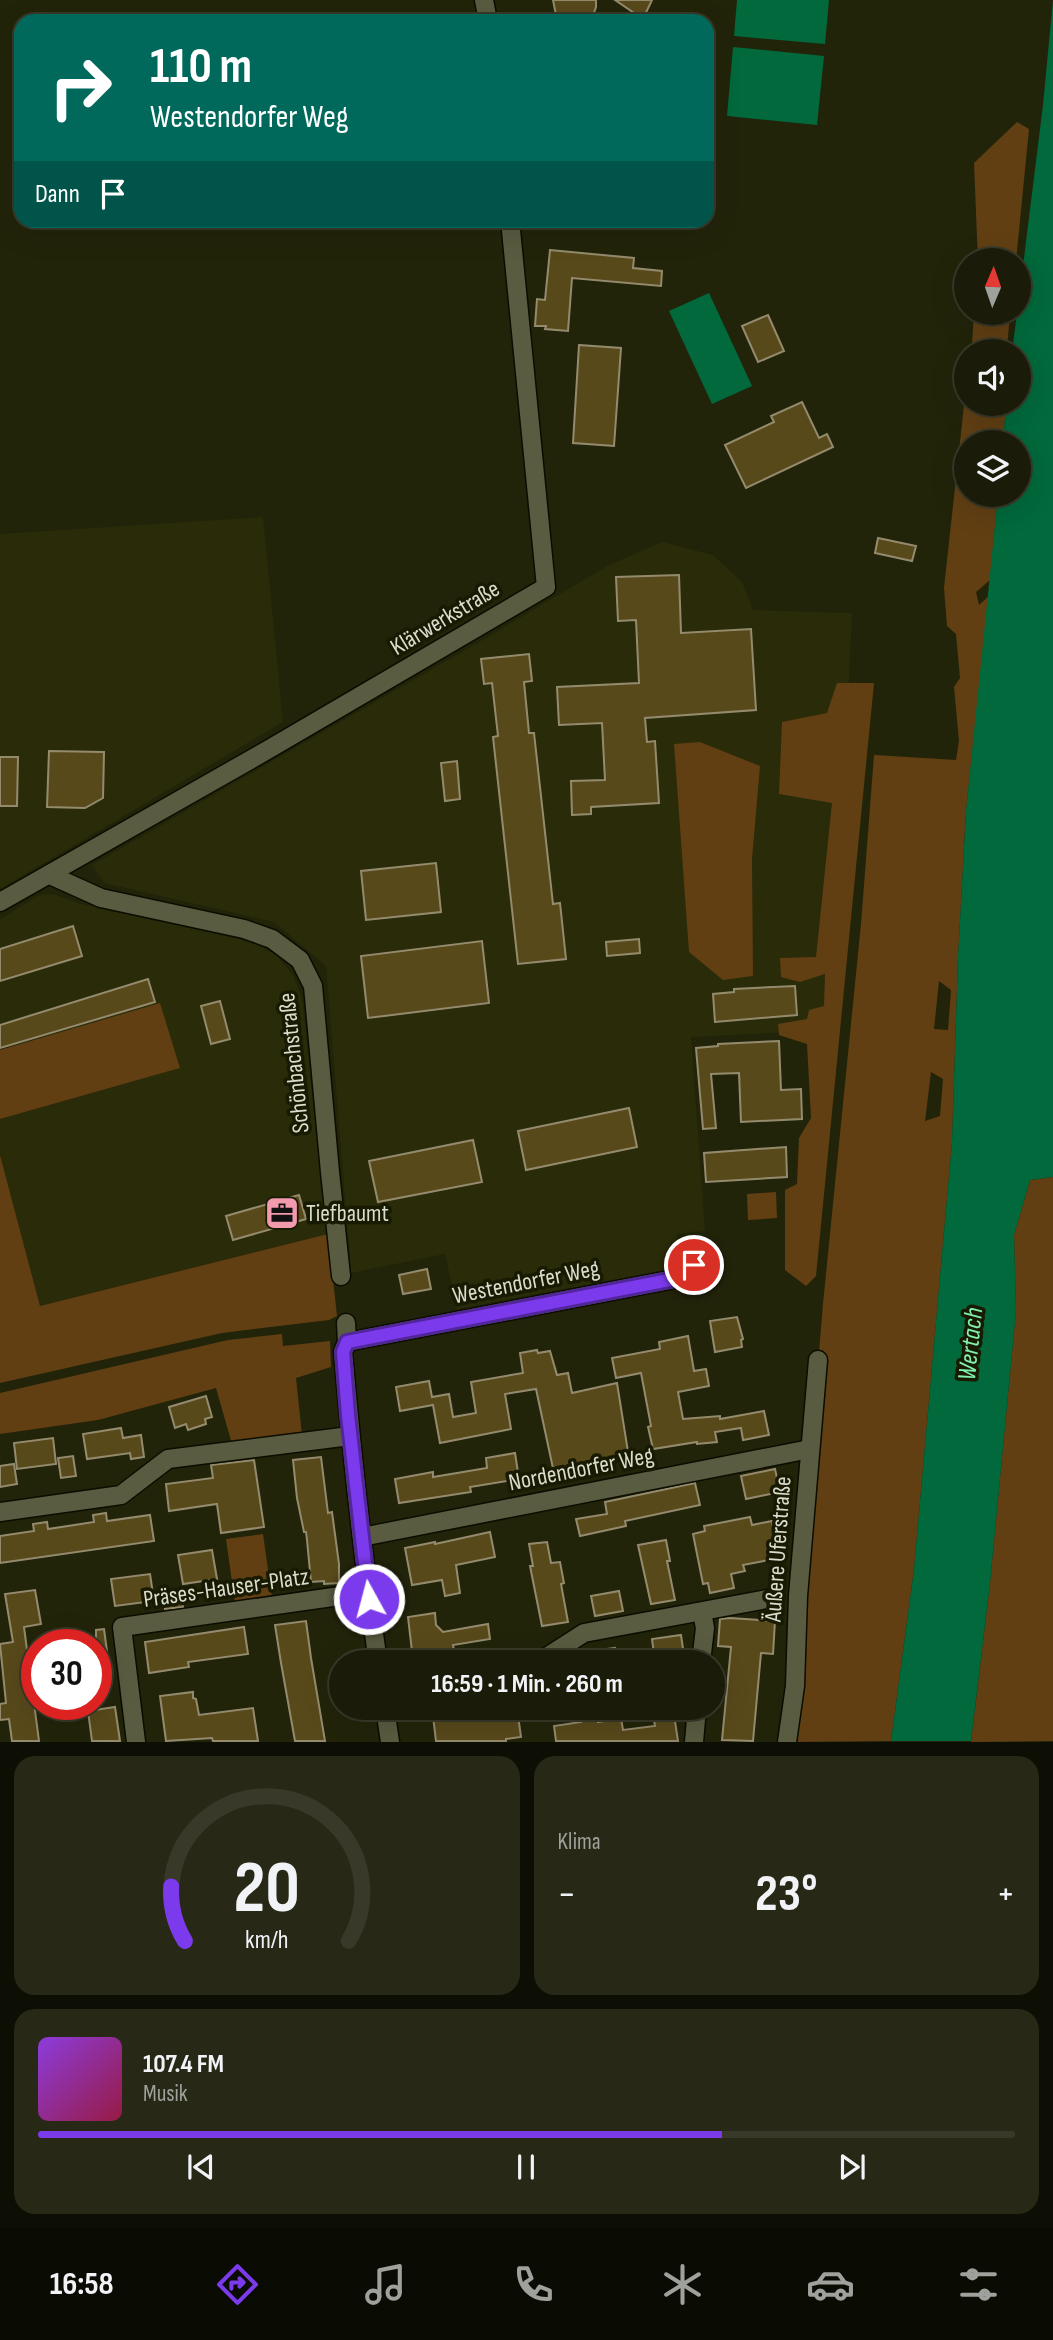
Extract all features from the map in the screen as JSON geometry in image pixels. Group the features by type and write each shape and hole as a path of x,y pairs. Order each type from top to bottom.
{"street":[{"name":"Klärwerkstraße","path":"50,875 546,587 511,228"},
{"path":"0,902 50,875"},
{"name":"Schönbachstraße","path":"50,875 101,898 243,929 272,939 300,960 313,986 341,1276"},
{"name":"Westendorfer Weg","path":"347,1342 685,1277 704,1254"},
{"path":"346,1323 347,1342 343,1352 350,1436 376,1650"},
{"name":"Äußere Uferstraße","path":"787,1741 794,1686 798,1596 818,1360"},
{"path":"0,1512 121,1495 167,1459 350,1436"},
{"name":"Nordendorfer Weg","path":"362,1537 810,1449"},
{"name":"Präses-Hauser-Platz","path":"136,1741 122,1627 368,1592"},
{"path":"558,1650 584,1633 767,1599"},
{"path":"702,1612 705,1628 702,1650"},
{"path":"387,1720 390,1741"},
{"path":"694,1741 696,1720"}],"shaded area":[{"path":"1017,122 1029,129 1017,248 977,248 974,163"},
{"path":"973,326 1009,326 1008,339 972,339"},
{"path":"963,416 1005,416 1004,430 961,430"},
{"path":"954,497 954,507 997,507 990,580 976,592 979,605 989,596 966,811 952,1142 914,1569 891,1741 787,1742 823,1304 861,924 874,755 956,760 959,741 954,687 960,678 956,634 947,626 944,588","holes":["939,981 951,990 948,1030 934,1029","931,1072 943,1079 940,1116 925,1121"]},
{"path":"263,517 283,722 0,889 0,534"},
{"path":"662,542 713,555 742,582 753,610 852,613 833,1030 691,1037 705,1231 678,1234 667,1270 457,1309 445,1254 351,1273 326,966 274,922 104,883 92,865 607,566"},
{"path":"837,683 874,683 816,1276 806,1286 785,1270 785,1190 797,1184 799,1138 811,1118 807,1044 779,1035 778,1024 807,1019 809,1010 824,1006 825,974 800,982 781,977 780,958 816,957 832,803 779,794 782,722 827,713"},
{"path":"700,742 760,766 752,859 753,976 723,980 689,952 674,744"},
{"path":"53,894 81,904 249,941 276,955 293,975 302,998 328,1234 40,1306 0,1155 0,1119 180,1068 160,1004 0,1050 0,919 40,895"},
{"path":"160,1003 180,1068 0,1119 0,1050"},
{"path":"0,1155 40,1306 328,1234 337,1316 329,1320 222,1333 0,1383"},
{"path":"1053,1177 1053,1741 971,1742 990,1583 1016,1311 1014,1235 1030,1180"},
{"path":"776,1192 777,1218 748,1220 747,1194"},
{"path":"282,1334 283,1346 330,1341 331,1367 296,1378 302,1435 232,1444 216,1388 98,1420 0,1434 0,1393 228,1340"},
{"path":"263,1534 272,1598 235,1603 226,1539"}],"water":[{"path":"737,0 829,0 825,44 734,36"},
{"name":"Wertach","path":"1053,0 1053,1177 1030,1180 1014,1235 1016,1311 990,1583 971,1741 891,1741 914,1569 952,1142 966,811 997,507 1031,507 1031,430 1004,430 1005,416 1031,416 1031,339 1014,339 1015,326 1031,326 1031,248 1025,248"},
{"path":"733,47 824,56 817,125 727,116"},
{"path":"709,293 752,386 712,404 669,311"}],"building":[{"path":"553,0 596,0 594,14 556,14"},
{"path":"615,0 652,0 645,14 636,14"},
{"path":"550,250 634,258 633,268 662,271 661,286 572,278 568,331 535,326 537,299 545,300"},
{"path":"768,315 784,351 758,362 742,326"},
{"path":"579,345 621,348 614,446 573,443"},
{"path":"802,402 819,438 827,434 833,447 746,488 725,445 774,422 771,416"},
{"path":"878,538 916,546 912,561 875,553"},
{"path":"679,575 681,633 751,629 756,710 645,718 647,742 655,741 659,803 591,807 591,814 572,815 571,781 605,780 602,723 559,725 557,687 639,683 636,620 618,621 616,577"},
{"path":"529,654 532,681 524,682 529,733 534,733 553,904 560,903 566,959 518,964 493,737 498,736 492,683 484,684 481,659"},
{"path":"49,751 104,752 103,798 85,808 47,807"},
{"path":"0,757 18,757 17,806 0,806"},
{"path":"457,761 460,799 445,801 441,763"},
{"path":"436,863 441,912 366,920 361,871"},
{"path":"73,926 82,956 0,981 0,949"},
{"path":"639,939 640,953 607,956 606,942"},
{"path":"482,941 489,1003 368,1018 361,956"},
{"path":"148,979 155,1002 0,1048 0,1025"},
{"path":"795,986 797,1015 715,1022 713,994 734,992 734,989"},
{"path":"220,1001 230,1039 211,1044 201,1006"},
{"path":"779,1041 781,1090 801,1089 802,1119 741,1122 739,1073 711,1074 716,1128 703,1129 696,1048 718,1044"},
{"path":"629,1108 637,1147 526,1170 518,1131"},
{"path":"473,1140 482,1182 378,1202 369,1161"},
{"path":"786,1147 787,1177 706,1182 704,1153"},
{"path":"299,1195 306,1219 233,1240 226,1216"},
{"path":"427,1269 431,1289 403,1294 399,1275"},
{"path":"737,1317 743,1339 742,1347 715,1352 710,1321"},
{"path":"688,1336 694,1371 706,1369 709,1386 678,1392 683,1419 720,1416 720,1419 764,1411 769,1435 743,1440 741,1428 715,1432 717,1442 697,1442 653,1449 641,1373 616,1378 612,1358 660,1349 659,1342"},
{"path":"537,1350 538,1353 550,1351 557,1375 568,1373 572,1393 617,1383 629,1458 554,1473 536,1389 505,1394 511,1429 440,1443 433,1405 400,1411 396,1387 429,1381 432,1397 449,1394 453,1417 476,1413 471,1382 523,1373 520,1353"},
{"path":"206,1396 212,1417 205,1419 206,1424 188,1430 186,1424 175,1428 169,1407"},
{"path":"121,1428 123,1438 141,1435 144,1457 131,1459 130,1453 87,1459 83,1434"},
{"path":"53,1438 56,1464 17,1469 14,1443"},
{"path":"515,1453 519,1479 470,1487 471,1492 399,1503 395,1479 433,1472 433,1477 487,1468 486,1458"},
{"path":"73,1456 76,1476 61,1478 58,1458"},
{"path":"321,1457 328,1513 332,1512 339,1583 311,1582 306,1532 297,1498 293,1460"},
{"path":"254,1460 264,1527 221,1533 217,1504 169,1511 166,1484 213,1478 211,1465"},
{"path":"14,1464 17,1484 0,1487 0,1466"},
{"path":"775,1469 780,1492 746,1499 741,1476"},
{"path":"695,1483 700,1505 625,1521 626,1526 580,1536 576,1519 607,1514 605,1502"},
{"path":"106,1513 107,1521 150,1515 154,1541 0,1563 0,1536 34,1531 33,1524 47,1522 48,1529 94,1522 93,1515"},
{"path":"750,1517 752,1525 772,1521 779,1558 743,1565 745,1571 731,1574 734,1588 710,1593 708,1583 703,1584 693,1534 705,1531 704,1526"},
{"path":"490,1532 495,1557 456,1565 460,1593 445,1596 442,1580 412,1585 405,1548"},
{"path":"666,1540 670,1561 667,1561 675,1600 651,1604 638,1545"},
{"path":"547,1542 551,1563 560,1562 568,1622 542,1626 530,1566 533,1566 529,1544"},
{"path":"212,1550 217,1579 183,1584 178,1555"},
{"path":"150,1574 154,1601 115,1606 111,1579"},
{"path":"35,1590 41,1624 21,1629 21,1720 36,1720 39,1741 12,1741 9,1719 0,1720 0,1704 6,1703 0,1644 13,1642 5,1594"},
{"path":"619,1591 623,1611 595,1616 591,1596"},
{"path":"181,1592 183,1607 165,1609 163,1595"},
{"path":"435,1613 436,1625 443,1632 488,1624 490,1639 453,1645 454,1650 412,1650 408,1617"},
{"path":"720,1619 775,1621 773,1654 761,1653 753,1741 722,1740 731,1647 718,1646"},
{"path":"306,1621 325,1741 295,1741 281,1663 275,1625"},
{"path":"244,1627 248,1654 188,1662 189,1667 149,1673 145,1642"},
{"path":"681,1635 683,1650 653,1650 652,1639"},
{"path":"193,1692 199,1715 253,1708 258,1741 213,1741 212,1738 166,1741 160,1696"},
{"path":"112,1707 115,1707 120,1741 92,1741 89,1720 112,1720"},
{"path":"433,1720 519,1720 521,1737 506,1741 436,1741"},
{"path":"581,1720 621,1720 623,1730 655,1726 654,1720 675,1720 678,1741 556,1741 554,1726"}],"place":[{"name":"Tiefbaumt","path":"282,1213"}],"route":[{"path":"369,1599 348,1415 343,1352 347,1342 685,1277 694,1265"}]}
